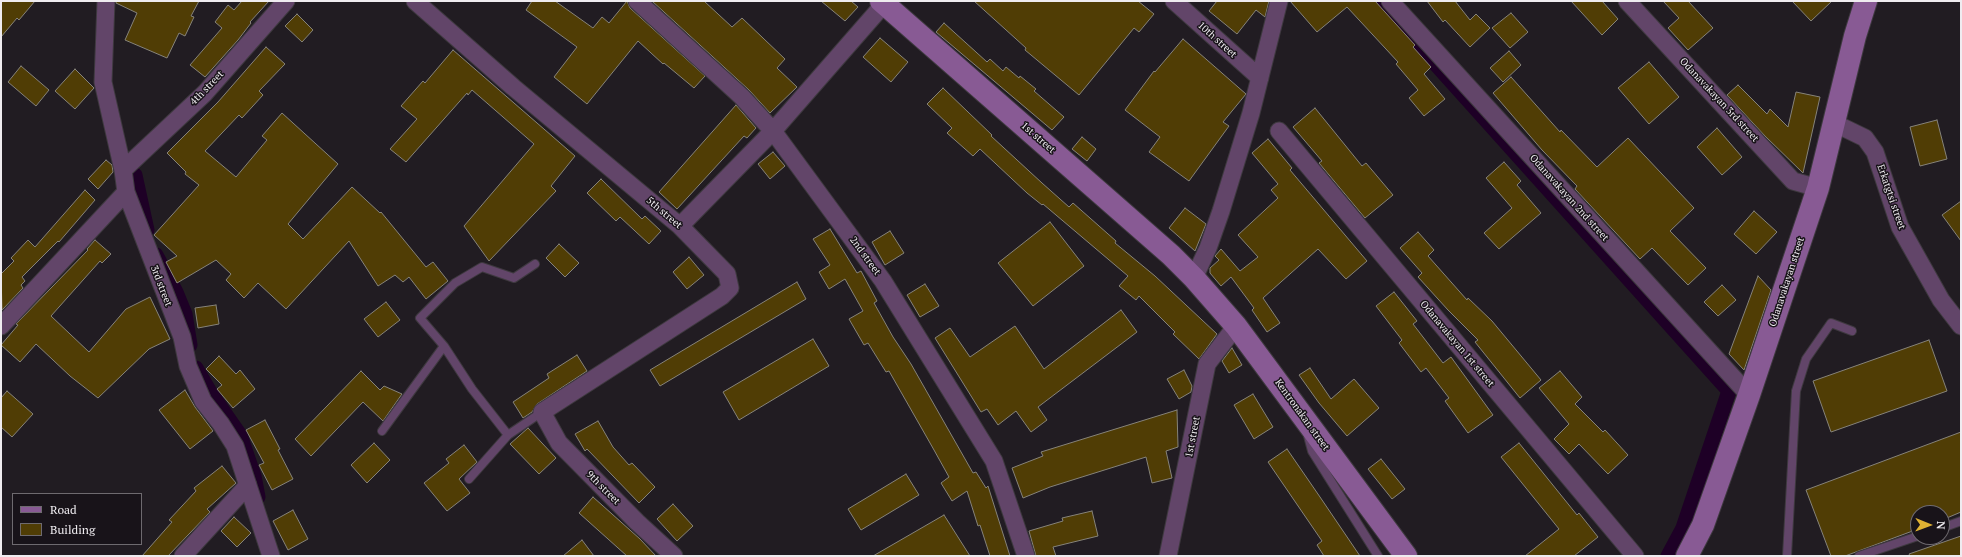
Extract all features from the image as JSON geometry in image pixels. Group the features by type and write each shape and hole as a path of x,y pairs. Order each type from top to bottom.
{"main road":[{"name":"Odanavakayan street","path":"1687,556 1703,525 1749,395 1818,188 1855,36 1866,1"},
{"name":"1st street","path":"882,3 1171,255 1194,278"},
{"name":"Kentronakan street","path":"1194,278 1236,326 1406,556"}],"street":[{"name":"3rd street","path":"106,1 103,82 123,170 126,192 182,337 188,366 204,401 235,446 271,556"},
{"name":"4th street","path":"123,170 205,93 286,1"},
{"name":"5th street","path":"415,1 513,87 680,226 727,274 730,288 722,296 542,412"},
{"name":"2nd street","path":"637,1 742,97 773,131 883,281 994,461 1026,556"},
{"name":"10th street","path":"1174,1 1260,78"},
{"path":"1194,278 1208,248 1251,113 1279,1"},
{"name":"Odanavakayan 2nd street","path":"1390,1 1749,395"},
{"name":"Odanavakayan 3rd street","path":"1627,1 1793,181 1818,188"},
{"path":"680,226 773,131 882,3"},
{"name":"Erkatgtsi street","path":"1834,123 1865,138 1876,152 1900,228 1941,300 1961,326"},
{"name":"Odanavakayan 1st street","path":"1279,131 1635,556"},
{"path":"1,326 126,192"},
{"name":"1st street","path":"1168,556 1207,364 1236,326"},
{"name":"9th street","path":"542,412 559,443 637,522 674,556"},
{"path":"183,556 248,485"}],"lane":[{"path":"508,435 472,389 444,346 420,318 455,284 482,267 514,278 535,264"},
{"path":"1787,556 1796,391 1806,360 1831,323 1852,331"},
{"path":"382,431 444,346"},
{"path":"469,479 508,435 542,412"},
{"path":"1301,414 1312,451 1378,556"},
{"path":"1950,525 1961,521"},
{"path":"1860,556 1910,539"}],"building":[{"path":"1,1 35,1 19,20 17,18 1,37"},
{"path":"116,1 199,1 191,16 194,17 185,36 179,33 167,58 125,40 137,13 116,3"},
{"path":"242,1 269,1 250,22 251,23 238,40 205,77 190,65 222,28 215,22 228,5 234,10"},
{"path":"532,1 555,1 593,28 602,17 609,23 627,1 630,8 705,76 694,88 664,63 663,64 638,41 587,104 554,77 577,47 526,10"},
{"path":"652,1 704,1 732,27 742,18 785,59 777,68 797,87 770,113 749,90"},
{"path":"821,1 851,1 858,7 845,21"},
{"path":"974,1 1138,1 1154,14 1139,32 1134,28 1079,95 1025,50 1026,48"},
{"path":"1217,1 1269,1 1265,17 1256,10 1237,34 1209,11"},
{"path":"1290,1 1375,1 1415,45 1413,47 1431,67 1424,74 1445,99 1424,116 1409,98 1418,90 1396,64 1398,62 1347,7 1317,32"},
{"path":"1427,1 1455,1 1470,20 1476,14 1490,28 1470,47 1445,20 1443,22"},
{"path":"1571,1 1602,1 1618,19 1602,35"},
{"path":"1663,1 1688,1 1713,28 1688,50 1668,28 1679,18"},
{"path":"1792,1 1832,1 1811,21"},
{"path":"1511,13 1528,32 1510,48 1492,28"},
{"path":"297,14 313,30 302,42 285,26"},
{"path":"944,23 987,62 990,59 1003,71 1006,67 1019,78 1020,76 1036,89 1034,91 1064,117 1052,130 936,32"},
{"path":"880,38 908,62 891,82 863,57"},
{"path":"1183,39 1246,94 1223,122 1229,126 1189,181 1149,152 1160,137 1125,110 1154,71 1155,72"},
{"path":"266,47 285,64 259,91 263,95 242,118 239,115 205,151 236,177 267,140 262,136 282,113 338,164 288,224 303,239 352,187 380,213 381,212 426,267 433,262 448,281 426,299 409,277 403,282 395,275 378,286 349,241 286,309 258,283 244,298 226,280 231,274 216,260 177,283 166,262 177,256 154,235 199,185 185,174 186,172 167,153 218,102"},
{"path":"453,50 575,156 551,186 556,191 489,261 464,226 534,144 472,90 468,95 467,93 406,162 390,149 417,119 401,106 423,81 425,83"},
{"path":"1509,51 1521,65 1503,82 1490,68"},
{"path":"1649,62 1679,97 1649,124 1618,88"},
{"path":"21,66 49,90 36,106 8,82"},
{"path":"75,69 94,88 75,109 55,91"},
{"path":"1511,77 1560,132 1561,130 1597,167 1628,138 1694,208 1670,231 1706,268 1688,285 1652,248 1640,259 1575,189 1577,186 1542,150 1493,93"},
{"path":"1738,85 1767,114 1770,109 1788,127 1796,92 1820,97 1803,173 1765,136 1727,95"},
{"path":"943,88 992,135 991,136 1042,183 1069,207 1073,203 1116,241 1115,243 1155,276 1217,334 1199,359 1173,334 1175,332 1139,296 1136,300 1119,286 1128,276 1043,204 1042,205 1027,193 980,149 973,156 947,133 952,128 927,104"},
{"path":"736,105 756,128 747,138 744,136 677,209 659,192"},
{"path":"1315,108 1362,166 1366,163 1393,195 1365,218 1319,163 1322,161 1293,127"},
{"path":"1937,120 1947,159 1920,166 1910,127"},
{"path":"1717,128 1742,157 1722,175 1697,147"},
{"path":"1082,137 1096,149 1087,161 1072,149"},
{"path":"1268,139 1292,168 1290,170 1367,261 1346,279 1318,249 1263,298 1280,323 1267,332 1252,310 1254,308 1231,277 1221,286 1210,273 1210,268 1219,260 1215,256 1221,249 1240,271 1258,257 1238,235 1278,198 1271,190 1278,184 1252,153"},
{"path":"773,152 785,166 770,179 758,164"},
{"path":"106,160 112,165 113,172 98,189 88,179"},
{"path":"1504,162 1521,181 1517,185 1541,213 1499,249 1484,233 1512,208 1486,178"},
{"path":"601,179 642,219 645,216 661,231 649,244 620,217 616,221 587,193"},
{"path":"85,190 95,200 59,242 58,241 22,277 25,281 21,285 23,288 2,310 1,274 14,261 11,258 28,240 35,247"},
{"path":"1961,201 1961,241 1942,215"},
{"path":"1185,208 1206,224 1195,251 1169,228"},
{"path":"1754,211 1777,232 1756,254 1734,234"},
{"path":"1050,222 1084,266 1033,306 998,263"},
{"path":"830,229 857,273 861,271 877,301 874,303 893,337 911,364 973,473 976,472 986,488 988,486 1010,556 990,556 980,525 978,526 967,491 952,501 941,483 949,477 934,450 889,371 886,372 868,343 864,345 849,319 863,311 845,279 829,289 819,272 830,265 813,239"},
{"path":"890,231 904,253 885,265 872,242"},
{"path":"1418,232 1434,250 1428,256 1467,300 1468,298 1492,321 1541,380 1520,398 1475,342 1478,340 1418,277 1422,273 1400,248"},
{"path":"95,240 111,254 102,263 100,261 51,316 89,352 126,309 150,297 170,339 149,349 98,398 70,376 36,344 20,362 1,345 18,325 16,324 88,250 87,249"},
{"path":"559,244 579,263 565,277 546,258"},
{"path":"689,257 704,275 687,289 673,272"},
{"path":"1758,276 1771,290 1744,370 1729,354"},
{"path":"797,282 806,299 660,386 650,370"},
{"path":"925,284 939,306 920,317 907,295"},
{"path":"1722,285 1736,300 1718,316 1704,302"},
{"path":"1394,292 1417,321 1413,324 1443,363 1451,357 1493,415 1468,433 1445,401 1449,398 1426,368 1421,372 1399,343 1402,340 1376,306"},
{"path":"386,302 400,320 378,337 364,319"},
{"path":"216,305 219,324 198,328 195,308"},
{"path":"1121,310 1137,332 1038,407 1047,420 1031,432 1016,411 998,425 987,409 981,412 935,338 950,328 970,357 1015,326 1044,369"},
{"path":"813,339 829,366 739,420 723,392"},
{"path":"1929,340 1947,391 1831,432 1813,381"},
{"path":"1232,348 1242,365 1229,373 1222,361"},
{"path":"577,355 587,371 537,404 532,412 523,418 513,402 549,378 547,374"},
{"path":"219,356 236,374 240,370 255,389 233,408 217,389 222,385 206,369"},
{"path":"1310,368 1331,399 1354,379 1379,408 1347,436 1319,403 1299,375"},
{"path":"1184,370 1192,386 1191,392 1179,399 1167,379"},
{"path":"361,371 380,390 384,386 402,394 383,421 363,402 311,456 295,439"},
{"path":"1560,371 1582,397 1575,404 1603,432 1605,430 1628,455 1608,474 1579,444 1569,454 1554,439 1569,424 1539,388"},
{"path":"185,390 195,407 213,431 190,449 159,410"},
{"path":"7,391 33,414 12,437 1,427 1,398"},
{"path":"1253,394 1273,427 1254,439 1234,405"},
{"path":"1177,410 1178,447 1166,451 1172,478 1152,483 1146,457 1050,487 1023,498 1012,468 1043,456 1041,452"},
{"path":"265,420 293,479 272,490 259,465 264,463 246,430"},
{"path":"598,421 613,447 629,465 632,463 655,487 639,503 587,449 585,451 575,434"},
{"path":"528,428 556,458 539,474 510,444"},
{"path":"1961,432 1961,512 1950,517 1950,505 1910,505 1910,532 1845,556 1831,556 1806,490"},
{"path":"374,443 390,460 367,483 351,465"},
{"path":"1519,443 1577,515 1579,513 1598,537 1574,556 1525,556 1559,529 1501,457"},
{"path":"464,445 477,462 459,479 470,493 447,511 424,483 449,463 446,459"},
{"path":"1287,449 1360,556 1324,556 1317,545 1322,541 1268,462"},
{"path":"1381,459 1405,489 1392,499 1368,469"},
{"path":"222,466 236,483 207,509 210,512 168,556 142,556 172,522 169,520 196,491 194,488"},
{"path":"906,474 919,495 861,530 848,509"},
{"path":"593,497 640,539 656,556 627,556 579,513"},
{"path":"673,504 693,526 677,541 657,519"},
{"path":"293,510 308,539 288,550 273,521"},
{"path":"1092,511 1098,536 1053,547 1056,556 1036,556 1029,531 1063,521 1062,518"},
{"path":"944,515 970,556 873,556"},
{"path":"234,517 251,533 237,547 221,531"},
{"path":"1961,536 1961,556 1910,556 1909,554 1935,545 1950,545 1950,540"},
{"path":"582,540 594,556 563,556"}],"waterway":[{"path":"1379,1 1729,391 1683,528 1668,556"},
{"path":"135,175 147,230"},
{"path":"156,255 176,292 185,314 190,345"},
{"path":"196,368 210,392 240,435 254,476 258,497"}]}
